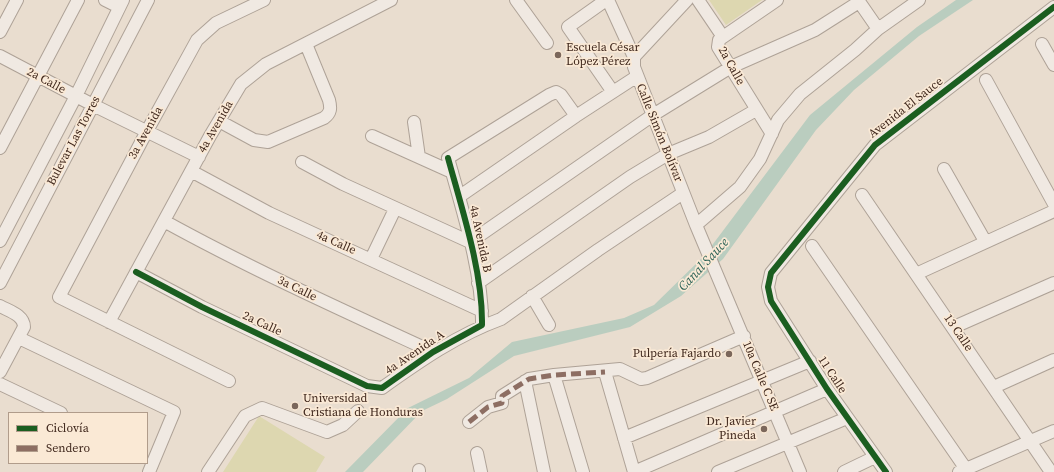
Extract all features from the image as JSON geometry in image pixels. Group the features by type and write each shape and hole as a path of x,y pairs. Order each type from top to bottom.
{"street":[{"path":"0,32 17,0"},
{"path":"0,148 78,0"},
{"path":"105,0 121,4"},
{"name":"Bulevar Las Torres","path":"1,278 148,0"},
{"name":"3a Avenida","path":"109,322 59,297 146,131 198,40 216,23 264,0"},
{"name":"4a Avenida","path":"109,322 191,171 241,84 251,74 266,64 391,0"},
{"path":"516,0 547,43"},
{"path":"607,0 568,27 613,92"},
{"name":"Calle Simón Bolívar","path":"607,0 634,57 636,77 720,280"},
{"path":"634,57 687,0"},
{"name":"2a Calle","path":"698,0 723,37 719,40 718,47 772,134"},
{"path":"723,37 778,0"},
{"path":"698,229 740,187 760,159 778,120 800,94 878,29 919,0"},
{"path":"302,162 343,184 470,242 653,115 731,67 815,30 859,1 878,29"},
{"name":"Bulevar Las Torres","path":"0,241 76,96 121,4"},
{"name":"Avenida El Sauce","path":"768,287 771,272 875,145 1054,7"},
{"path":"219,121 254,140 268,142 324,118 329,114 331,107 329,100 306,44"},
{"path":"1042,44 1054,66"},
{"name":"2a Calle","path":"0,56 93,105 199,157"},
{"path":"460,196 576,116 636,77"},
{"path":"986,80 1054,204"},
{"name":"4a Avenida B","path":"482,326 482,311 478,283 470,242 460,196 448,158 556,92 561,95 576,116"},
{"path":"478,283 630,177 668,154 709,137 756,110"},
{"path":"414,122 420,157"},
{"path":"372,136 452,172"},
{"path":"944,169 985,241"},
{"name":"4a Calle","path":"191,171 269,213 482,311"},
{"name":"4a Avenida A","path":"382,388 433,352 482,326 501,319 532,296 683,193"},
{"name":"13 Calle","path":"862,195 954,327 1051,472"},
{"path":"371,259 395,208"},
{"path":"916,274 985,241 1054,211"},
{"name":"3a Calle","path":"164,221 299,290 433,352"},
{"path":"812,246 964,471 1054,430"},
{"name":"2a Calle","path":"136,272 202,307 367,386 382,388"},
{"name":"10a Calle C SE","path":"720,280 800,472"},
{"path":"954,327 1054,283"},
{"name":"11 Calle","path":"768,287 771,301 827,389 886,472"},
{"path":"532,296 549,325"},
{"path":"0,306 24,321 24,327 19,338 0,372"},
{"path":"109,322 229,381"},
{"path":"469,422 488,407 502,403 502,396 525,381 554,375 605,372 620,369 641,379 647,378 744,336"},
{"path":"19,338 174,412 149,472"},
{"path":"994,387 1054,360"},
{"path":"624,438 810,361"},
{"path":"605,372 634,472 827,389"},
{"path":"554,375 583,472"},
{"path":"525,381 544,472"},
{"path":"0,384 59,412"},
{"path":"208,472 245,416 253,411 262,408 327,432 343,425 358,411"},
{"path":"718,472 848,418"},
{"path":"477,453 481,472"},
{"path":"844,472 875,457"}],"shaded area":[{"path":"709,0 762,0 726,25"},
{"path":"259,416 325,457 316,472 223,472"}],"water":[{"name":"Canal Sauce","path":"956,0 973,0 919,36 854,90 816,130 723,259 681,296 630,327 514,356 447,399 422,411 363,472 345,472 408,408 469,378 512,342 624,318 654,305 704,256 810,115 917,27"}],"marked path":[{"path":"469,422 488,407 502,403 502,396 529,379 554,375 605,372"}],"cycle path":[{"path":"886,472 827,389 771,301 768,287 771,273 875,145 1054,7"},
{"path":"136,272 202,307 367,386 382,388 433,352 482,325 479,284 471,241 448,158"}],"place":[{"name":"Escuela César López Pérez","path":"558,55"},
{"name":"Pulpería Fajardo","path":"729,354"},
{"name":"Universidad Cristiana de Honduras","path":"295,406"},
{"name":"Dr. Javier Pineda","path":"764,429"}]}
